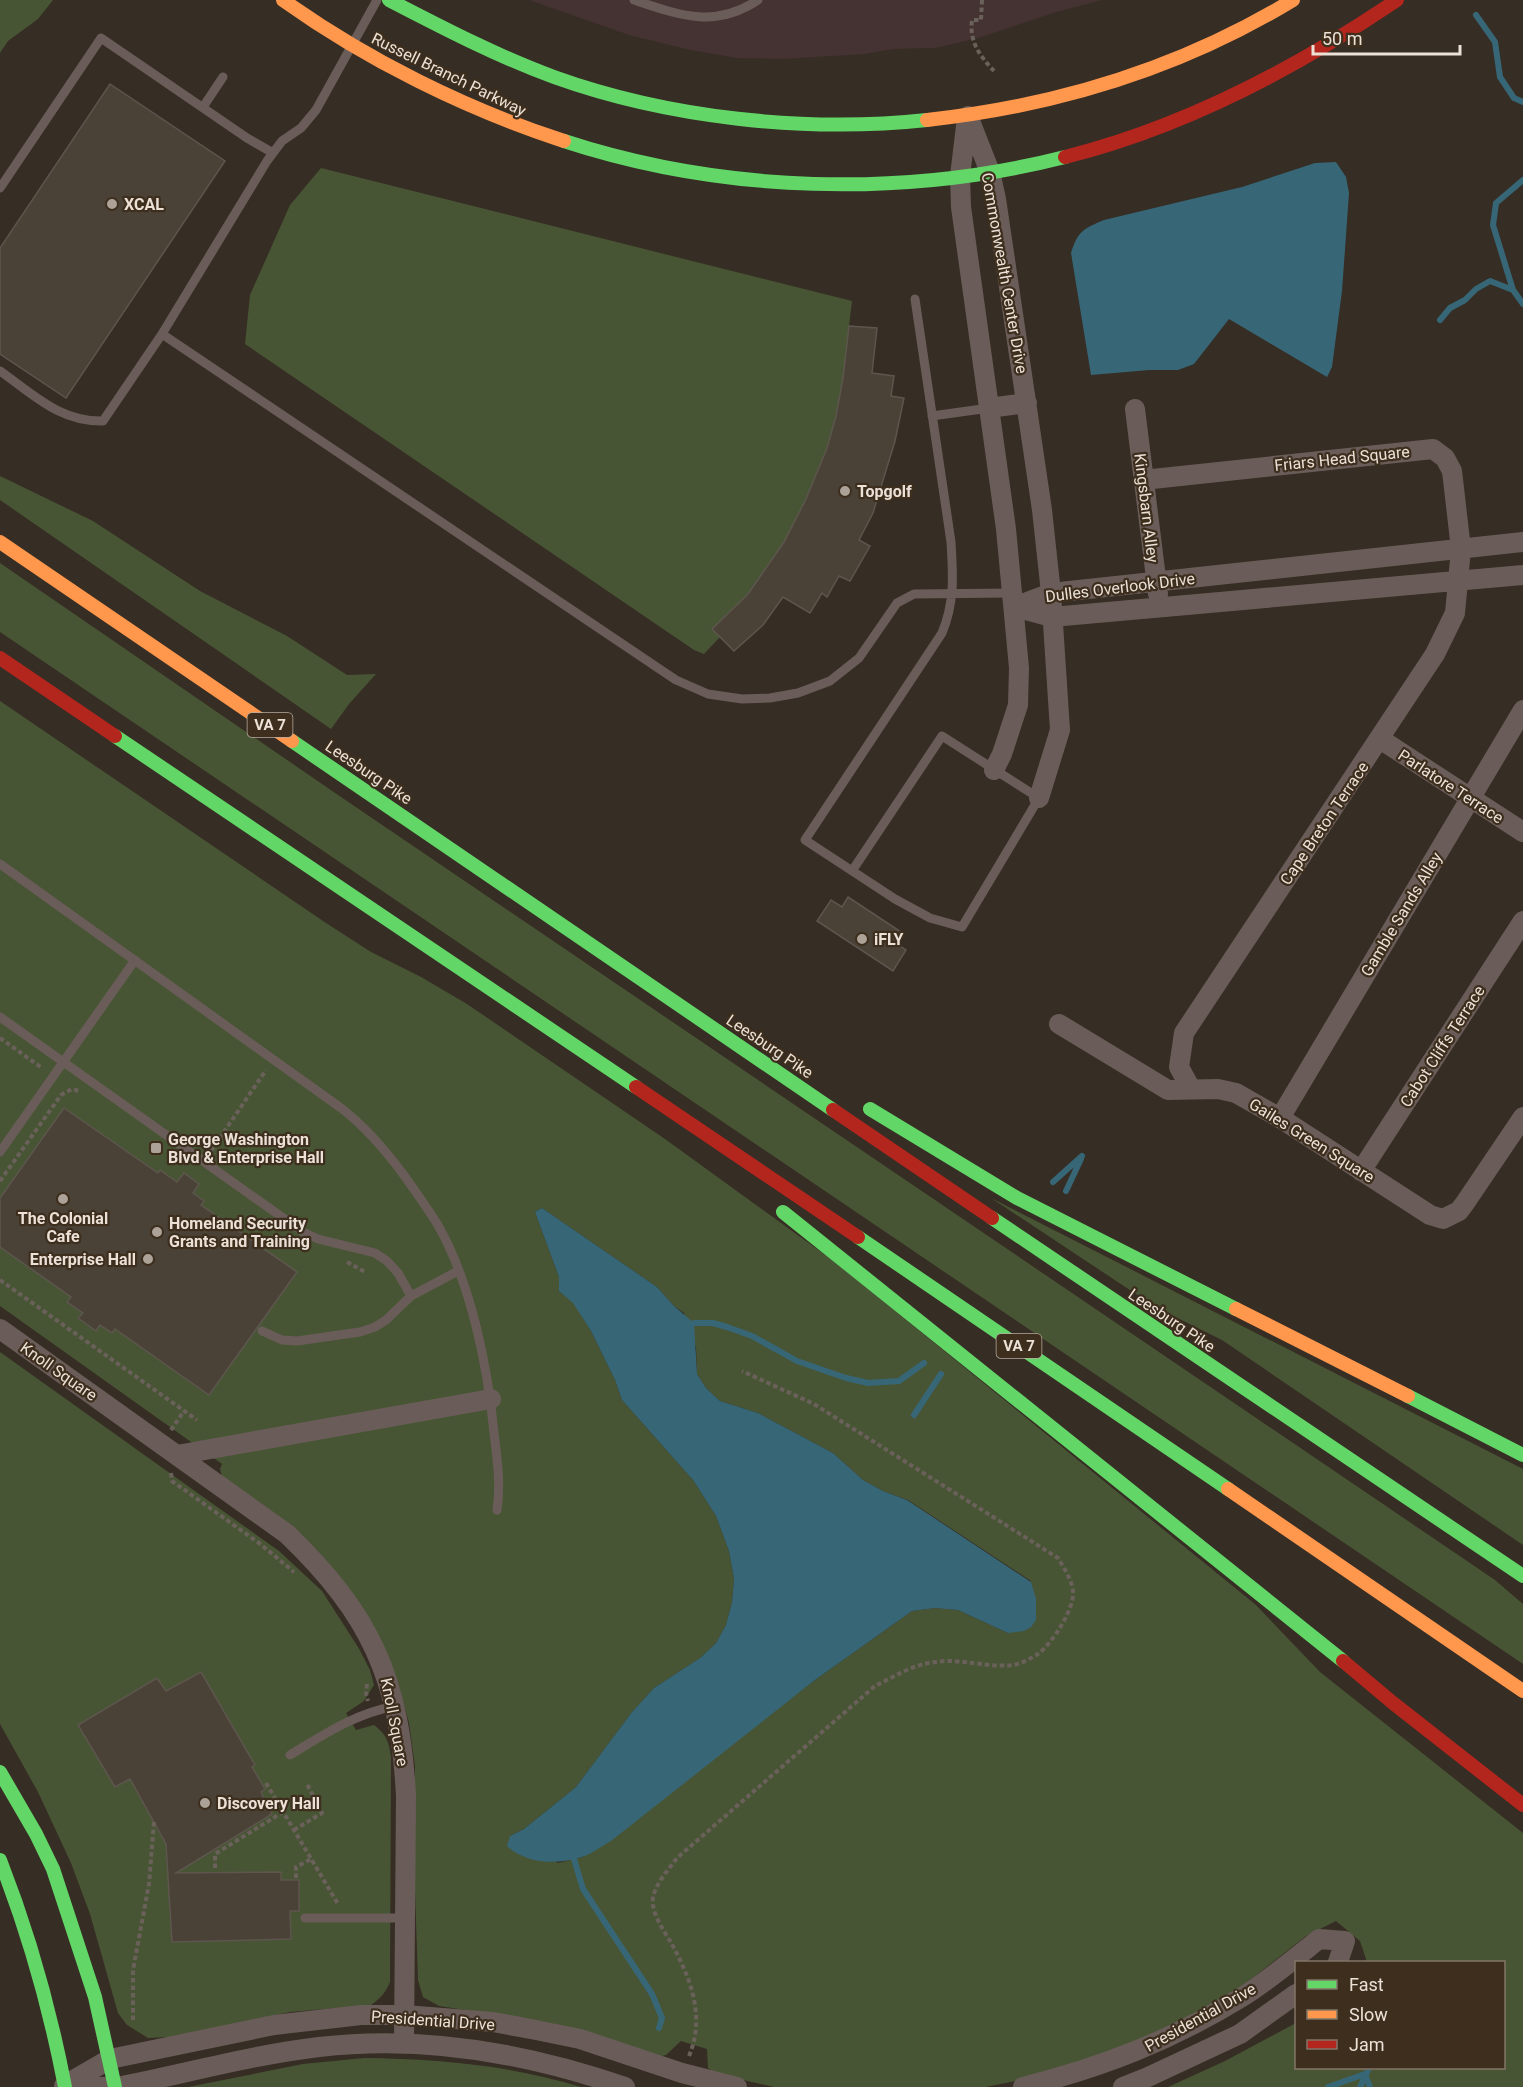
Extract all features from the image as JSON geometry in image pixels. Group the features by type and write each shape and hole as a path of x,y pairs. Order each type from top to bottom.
{"main road":[{"name":"Russell Branch Parkway","path":"283,0 333,35 401,72 526,129 599,152 663,167 744,179 812,183 871,183 960,177 1051,161 1112,143 1226,99 1289,66 1397,0"},
{"path":"389,0 504,58 561,80 647,103 730,117 827,124 896,122 968,116 1098,86 1176,60 1293,0"},
{"name":"Leesburg Pike","path":"0,542 1523,1576"},
{"name":"VA 7","path":"0,657 1065,1377 1523,1690"},
{"path":"540,909 744,1033"},
{"path":"512,1005 702,1148"},
{"path":"857,1102 1017,1198 1523,1455"},
{"path":"776,1206 1523,1805"},
{"path":"1477,1770 1523,1815"},
{"path":"0,1772 36,1834 53,1869 95,1997 116,2087"},
{"path":"0,1860 18,1903 34,1952 58,2048 62,2086"}],"street":[{"name":"Commonwealth Center Drive","path":"968,116 990,172 996,199 1027,403 1051,593 1060,730 1040,798"},
{"name":"Commonwealth Center Drive","path":"968,116 960,177 961,207 989,408 1013,600 1019,668 1018,705 1002,754 994,770"},
{"path":"989,408 1027,403"},
{"name":"Kingsbarn Alley","path":"1135,409 1160,607"},
{"name":"Friars Head Square","path":"1143,480 1433,449 1445,458 1452,471 1461,549"},
{"name":"Dulles Overlook Drive","path":"1013,600 1051,593 1523,542"},
{"name":"Cape Breton Terrace","path":"1191,1089 1179,1067 1184,1033 1430,663 1455,613 1461,549"},
{"name":"Dulles Overlook Drive","path":"1013,600 1052,617 1523,575"},
{"name":"Gamble Sands Alley","path":"1280,1118 1523,711"},
{"name":"Parlatore Terrace","path":"1380,739 1523,832"},
{"name":"Cabot Cliffs Terrace","path":"1361,1171 1523,921"},
{"name":"Gailes Green Square","path":"1059,1024 1168,1090 1218,1089 1236,1093 1280,1118 1430,1215 1443,1220 1459,1210 1465,1203 1523,1117"},
{"name":"Knoll Square","path":"0,1329 287,1534 318,1564 344,1595 368,1633 383,1666 394,1706 405,1774 404,2043"},
{"path":"174,1452 491,1399"},
{"name":"Presidential Drive","path":"1023,2087 1105,2064 1182,2031 1244,1996 1319,1939 1345,1941 1338,1961"},
{"name":"Presidential Drive","path":"1123,2087 1148,2078 1240,2034 1295,1995"},
{"name":"Presidential Drive","path":"62,2086 110,2059 274,2025 361,2015 405,2015 493,2022 580,2039 682,2073 736,2087"},
{"name":"Presidential Drive","path":"116,2087 274,2054 363,2043 404,2043 476,2050 585,2073 625,2087"},
{"path":"62,2086 106,2087"}],"lane":[{"path":"0,371 61,414 87,422 103,421 162,334 273,153 282,141 301,128 316,110 378,0"},
{"path":"635,0 688,16 715,18 739,11 758,0"},
{"path":"0,188 101,38 247,138 273,153"},
{"path":"203,107 223,77"},
{"path":"852,871 942,736 1040,798 962,927 930,918 895,899 852,871 806,840 942,633 950,614 953,574 951,542 915,299"},
{"path":"162,334 676,680 708,694 741,699 770,698 798,693 830,681 859,658 897,603 914,594 952,593 1013,600"},
{"path":"932,416 989,408"},
{"path":"0,864 341,1108 365,1129 395,1163 440,1229 458,1271 473,1317 491,1399 499,1478 497,1510"},
{"path":"0,1152 135,960"},
{"path":"0,1017 303,1232 318,1239 375,1252 398,1273 411,1296"},
{"path":"262,1331 282,1340 297,1341 360,1332 375,1327 386,1320 411,1296 458,1271"},
{"path":"290,1755 346,1722 371,1711 394,1706"},
{"path":"304,1918 405,1918"}],"path":[{"path":"982,0 981,20 972,20 970,31 978,54 994,71"},
{"path":"0,1038 72,1089 85,1093"},
{"path":"204,1162 273,1059"},
{"path":"0,1181 61,1095 72,1089"},
{"path":"338,1259 365,1272"},
{"path":"0,1280 197,1420"},
{"path":"682,2073 693,2047 696,2023 695,1995 676,1952 656,1917 653,1898 661,1880 677,1858 875,1686 903,1672 933,1662 959,1661 1014,1665 1030,1658 1038,1654 1056,1633 1069,1610 1073,1592 1069,1576 1058,1558 814,1404 742,1371"},
{"path":"184,1411 170,1431 174,1452 172,1481 259,1543 300,1578"},
{"path":"368,1680 366,1693 371,1711"},
{"path":"294,1830 322,1813 306,1782"},
{"path":"266,1783 346,1918"},
{"path":"215,1868 215,1854 283,1812"},
{"path":"134,2020 133,1970 149,1884 154,1822"},
{"path":"296,1878 296,1867 311,1859"}],"shaded area":[{"path":"529,0 1102,0 1053,13 978,38 936,48 893,49 865,54 783,59 737,58 690,50 629,35"}],"green space":[{"path":"0,0 53,0 38,19 8,41 0,53"},
{"name":"Topgolf","path":"321,168 852,301 839,400 830,438 813,485 777,554 744,598 712,629 720,637 704,654 694,650 245,344 250,295 290,205"},
{"path":"0,476 93,521 200,591 287,636 347,675 376,674 349,704 331,729 0,500"},
{"path":"0,563 1495,1580 1523,1604 1523,1664 0,632"},
{"path":"0,701 323,921 371,952 421,977 467,1004 665,1139 835,1262 1256,1605 1320,1672 1523,1833 1523,2087 1168,2087 1225,2061 1295,2024 1295,2069 1505,2069 1505,1961 1367,1961 1360,1941 1336,1921 1306,1936 1246,1983 1204,2009 1126,2048 1030,2078 986,2087 774,2087 717,2074 708,2068 707,2049 681,2041 666,2055 658,2057 551,2023 439,2006 423,1997 418,1980 414,1861 415,1766 409,1723 398,1683 381,1642 224,1483 220,1469 222,1464 0,1306","holes":["542,1208 657,1287 674,1306 684,1313 696,1347 697,1374 706,1388 720,1401 758,1413 833,1453 863,1480 883,1491 908,1500 1031,1581 1008,1633 958,1610 935,1608 912,1611 815,1680 583,1857 558,1863 510,1836 524,1829 576,1787 632,1712 654,1688 700,1658 716,1643 726,1625 732,1602 734,1579 729,1551 716,1516 693,1480 622,1400 615,1380 591,1331 574,1303 559,1291 559,1277 535,1212"]},
{"path":"991,1198 1523,1469 1523,1545 1222,1340 1157,1308"},
{"path":"0,1352 279,1551 322,1591 358,1647 370,1670 374,1685 364,1701 346,1713 356,1730 374,1725 382,1732 387,1739 391,1757 390,1982 383,1995 371,2005 290,2012 170,2037 148,2038 127,2025 118,2013 90,1914 71,1863 38,1792 0,1724"},
{"path":"364,2058 419,2060 501,2068 581,2087 188,2087 303,2064"}],"water":[{"path":"1336,162 1346,177 1349,193 1342,291 1332,367 1327,377 1229,319 1194,364 1178,370 1091,375 1071,253 1082,232 1104,220 1242,187 1315,163"},
{"path":"542,1208 657,1287 694,1323 697,1374 706,1388 720,1401 758,1413 833,1453 863,1480 907,1500 1031,1582 1036,1599 1036,1620 1031,1627 1024,1631 1008,1633 958,1610 935,1608 912,1611 815,1680 611,1841 582,1857 553,1862 533,1860 515,1852 507,1846 510,1836 524,1829 576,1787 632,1712 654,1688 700,1658 716,1643 726,1625 732,1602 734,1579 729,1551 716,1516 693,1480 622,1400 615,1380 591,1331 573,1303 559,1291 559,1277 535,1212"}],"building":[{"name":"XCAL","path":"110,84 225,161 66,398 0,354 0,248"},
{"name":"Topgolf","path":"849,326 877,328 872,373 894,376 891,396 904,398 895,441 873,513 859,540 870,546 850,581 839,576 827,597 822,593 810,613 783,597 763,625 734,651 712,629 748,594 784,542 806,499 827,448 836,416"},
{"path":"848,897 904,934 897,944 906,950 893,971 817,921 831,900 842,907"},
{"name":"Enterprise Hall","path":"64,1108 158,1173 160,1170 177,1182 184,1173 199,1184 193,1193 204,1201 201,1205 297,1272 209,1395 115,1329 112,1333 100,1325 96,1331 78,1318 83,1313 67,1302 71,1297 0,1247 0,1198"},
{"name":"Discovery Hall","path":"201,1672 255,1765 252,1767 265,1789 261,1792 272,1814 176,1873 281,1872 281,1880 299,1880 299,1911 290,1911 291,1939 172,1942 166,1844 130,1779 115,1787 78,1725 157,1678 166,1691"}],"waterway":[{"path":"1476,15 1495,42 1500,77 1514,98 1523,102"},
{"path":"1523,180 1496,203 1493,225 1513,290 1523,304"},
{"path":"1440,320 1450,308 1490,281 1513,290"},
{"path":"1053,1182 1082,1156"},
{"path":"1066,1191 1081,1159"},
{"path":"694,1323 713,1323 727,1327 752,1336 797,1361 868,1383 899,1381 924,1363"},
{"path":"914,1415 941,1374"},
{"path":"574,1859 583,1889 652,1994 662,2018 659,2028"},
{"path":"1360,2087 1369,2069"},
{"path":"1328,2087 1365,2074 1370,2087"}],"traffic: fast":[{"path":"389,0 470,41 533,69 598,91 643,103 738,119 786,123 834,125 927,120"},
{"path":"564,141 625,158 687,171 750,180 813,184 877,184 941,179 1003,170 1065,157"},
{"path":"115,736 636,1087"},
{"path":"292,741 833,1110"},
{"path":"870,1109 1017,1198 1236,1309"},
{"path":"783,1212 1343,1661"},
{"path":"992,1218 1523,1576"},
{"path":"858,1237 1228,1489"},
{"path":"1408,1396 1523,1455"},
{"path":"0,1772 36,1834 53,1869 95,1997 115,2087"},
{"path":"0,1860 38,1972 65,2087"}],"traffic: slow":[{"path":"283,0 349,43 418,81 491,114 564,141"},
{"path":"927,120 1023,105 1116,80 1207,45 1293,0"},
{"path":"0,542 292,741"},
{"path":"1236,1309 1408,1396"},
{"path":"1228,1489 1523,1691"}],"traffic: jam":[{"path":"1065,157 1153,130 1238,93 1319,49 1397,0"},
{"path":"0,658 115,736"},
{"path":"636,1087 858,1237"},
{"path":"833,1110 992,1218"},
{"path":"1343,1661 1523,1805"}],"place":[{"name":"XCAL","path":"112,204"},
{"name":"Topgolf","path":"845,491"},
{"name":"iFLY","path":"862,939"},
{"name":"George Washington Blvd & Enterprise Hall","path":"156,1148"},
{"name":"The Colonial Cafe","path":"63,1199"},
{"name":"Homeland Security Grants and Training","path":"157,1232"},
{"name":"Enterprise Hall","path":"148,1259"},
{"name":"Discovery Hall","path":"205,1803"}]}
